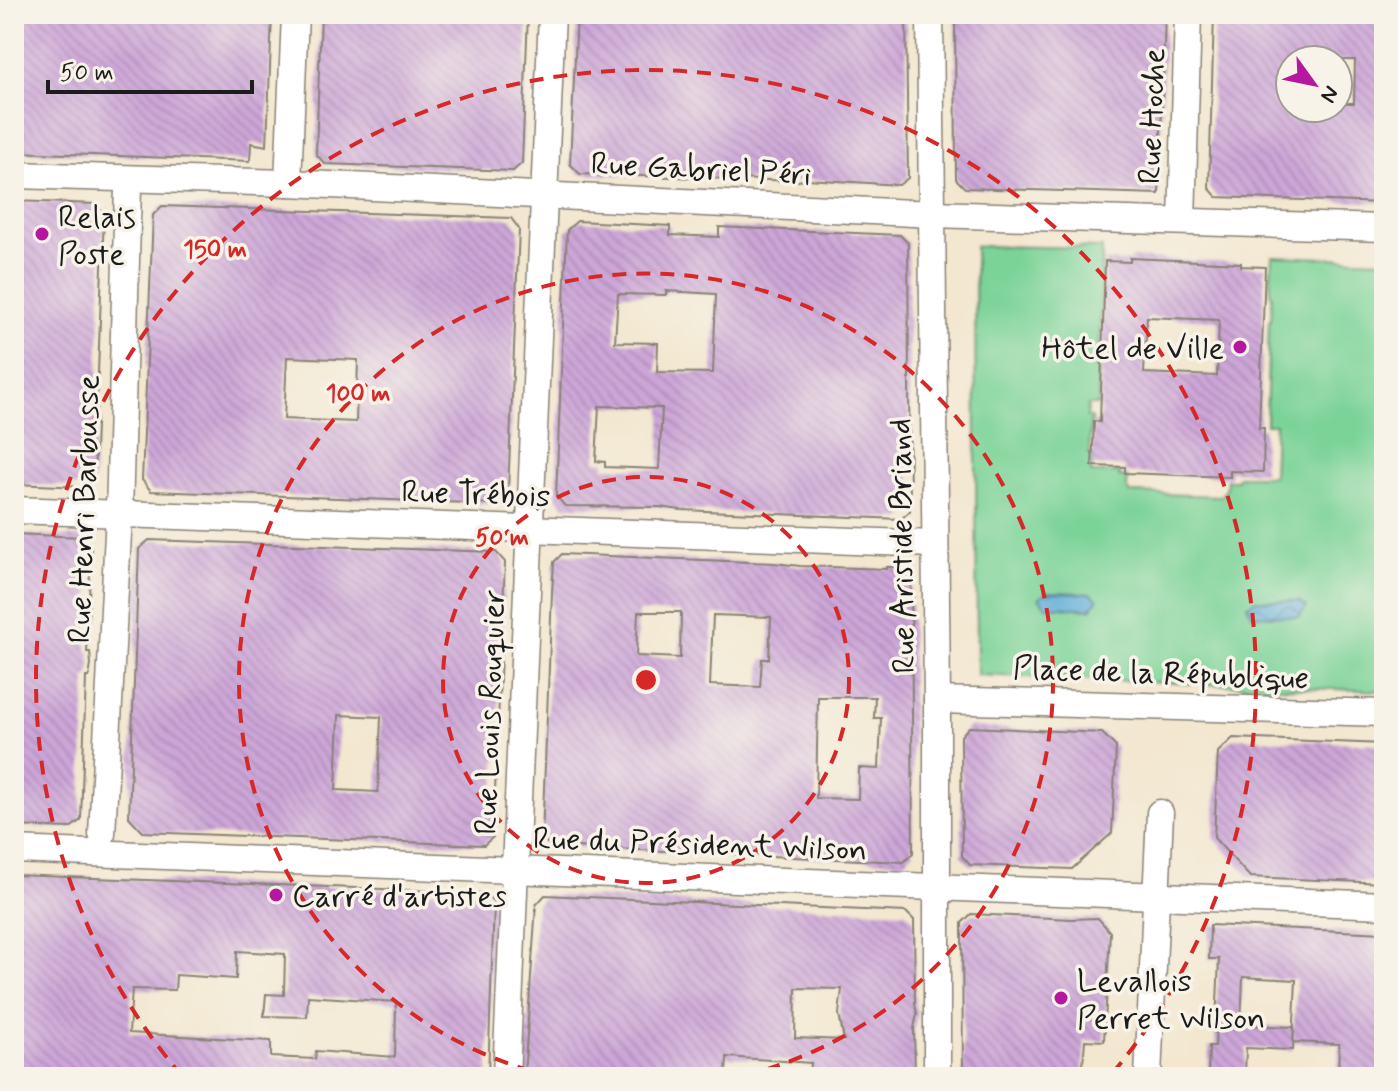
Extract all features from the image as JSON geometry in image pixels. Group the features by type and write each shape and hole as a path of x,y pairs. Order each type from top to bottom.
{"street":[{"path":"288,183 295,14"},
{"name":"Rue Louis Rouquier","path":"506,1077 552,14"},
{"name":"Rue Aristide Briand","path":"930,14 937,700 937,1077"},
{"name":"Rue Hoche","path":"1182,221 1188,14"},
{"name":"Rue Gabriel Péri","path":"14,175 288,183 933,214 1384,228"},
{"name":"Rue Henri Barbusse","path":"102,834 119,515 128,187"},
{"name":"Rue Trébois","path":"14,510 935,544"},
{"name":"Place de la République","path":"937,700 1384,713"},
{"path":"1148,1077 1160,813"},
{"name":"Rue du Président Wilson","path":"14,850 1384,905"}],"green space":[{"path":"975,246 1102,248 1098,405 1088,405 1087,418 1091,418 1091,473 1119,473 1119,477 1128,478 1130,493 1220,496 1226,490 1227,480 1237,480 1238,476 1273,476 1275,424 1266,424 1272,256 1384,260 1384,691 977,675"}],"water":[{"path":"1047,592 1091,593 1098,599 1091,609 1045,606 1039,597"},
{"path":"1255,600 1299,601 1307,607 1299,617 1253,615 1247,606"}],"building":[{"path":"14,14 272,14 267,146 251,143 250,161 14,152"},
{"path":"321,14 528,14 522,163 513,171 325,164 316,154"},
{"path":"577,14 906,14 908,178 899,185 807,179 580,174 570,164"},
{"path":"955,14 1165,14 1159,194 965,188 956,179"},
{"path":"1214,14 1384,14 1384,203 1217,197 1209,188"},
{"path":"14,201 96,204 104,214 94,478 84,487 14,484"},
{"path":"162,206 511,218 519,229 508,492 496,504 151,491 142,480 153,215","holes":["287,357 358,360 356,422 284,419"]},
{"path":"577,221 670,226 670,235 719,237 719,227 900,235 908,243 910,511 901,519 659,507 565,506 556,496 567,230","holes":["666,291 716,294 713,373 657,372 658,343 615,342 618,294 666,295","599,406 662,408 659,469 605,467 605,462 596,461"]},
{"name":"Hôtel de Ville","path":"1130,258 1265,267 1259,428 1264,428 1263,472 1230,471 1230,477 1125,473 1125,467 1092,466 1094,421 1100,422 1105,261 1130,262","holes":["1147,317 1219,320 1217,376 1144,373"]},
{"path":"14,534 82,537 91,546 87,652 90,652 91,665 89,677 86,677 81,820 70,828 14,826"},
{"path":"149,540 496,552 505,562 493,837 484,845 143,832 129,817 139,549","holes":["339,715 381,717 378,792 336,790"]},
{"path":"562,554 800,566 903,567 911,576 913,853 904,862 550,846 542,838 554,562","holes":["638,612 681,612 680,658 636,656","713,615 771,617 769,659 762,659 760,687 710,685","818,697 875,697 874,718 881,718 879,769 859,768 858,799 816,798"]},
{"path":"969,727 1102,733 1116,747 1112,833 1072,869 970,865 962,856 961,736"},
{"path":"1233,738 1384,744 1384,883 1250,877 1214,838 1218,752"},
{"path":"14,875 485,893 494,902 488,1077 14,1077 14,1051 20,1051 23,1004 14,1004","holes":["237,951 285,954 284,995 266,994 264,1016 307,1017 308,996 396,1002 395,1057 316,1051 315,1059 271,1057 271,1041 129,1033 132,989 175,990 176,975 236,979"]},
{"path":"545,895 906,912 914,920 917,1014 914,1028 915,1077 810,1077 811,1063 727,1057 726,1077 524,1077 536,905","holes":["796,988 842,989 839,1014 844,1040 795,1038"]},
{"path":"971,914 1098,918 1110,932 1104,1041 1085,1040 1082,1077 963,1077 962,923"},
{"path":"1210,925 1384,933 1384,1077 1338,1077 1339,1044 1293,1042 1293,1050 1246,1048 1245,1077 1208,1077 1209,1046 1215,1046 1219,959 1209,959","holes":["1243,977 1296,980 1294,1027 1241,1025"]}],"place":[{"name":"Relais Poste","path":"42,234"},
{"name":"Hôtel de Ville","path":"1240,347"},
{"name":"Carré d'artistes","path":"276,895"},
{"name":"Levallois Perret Wilson","path":"1061,998"}]}
